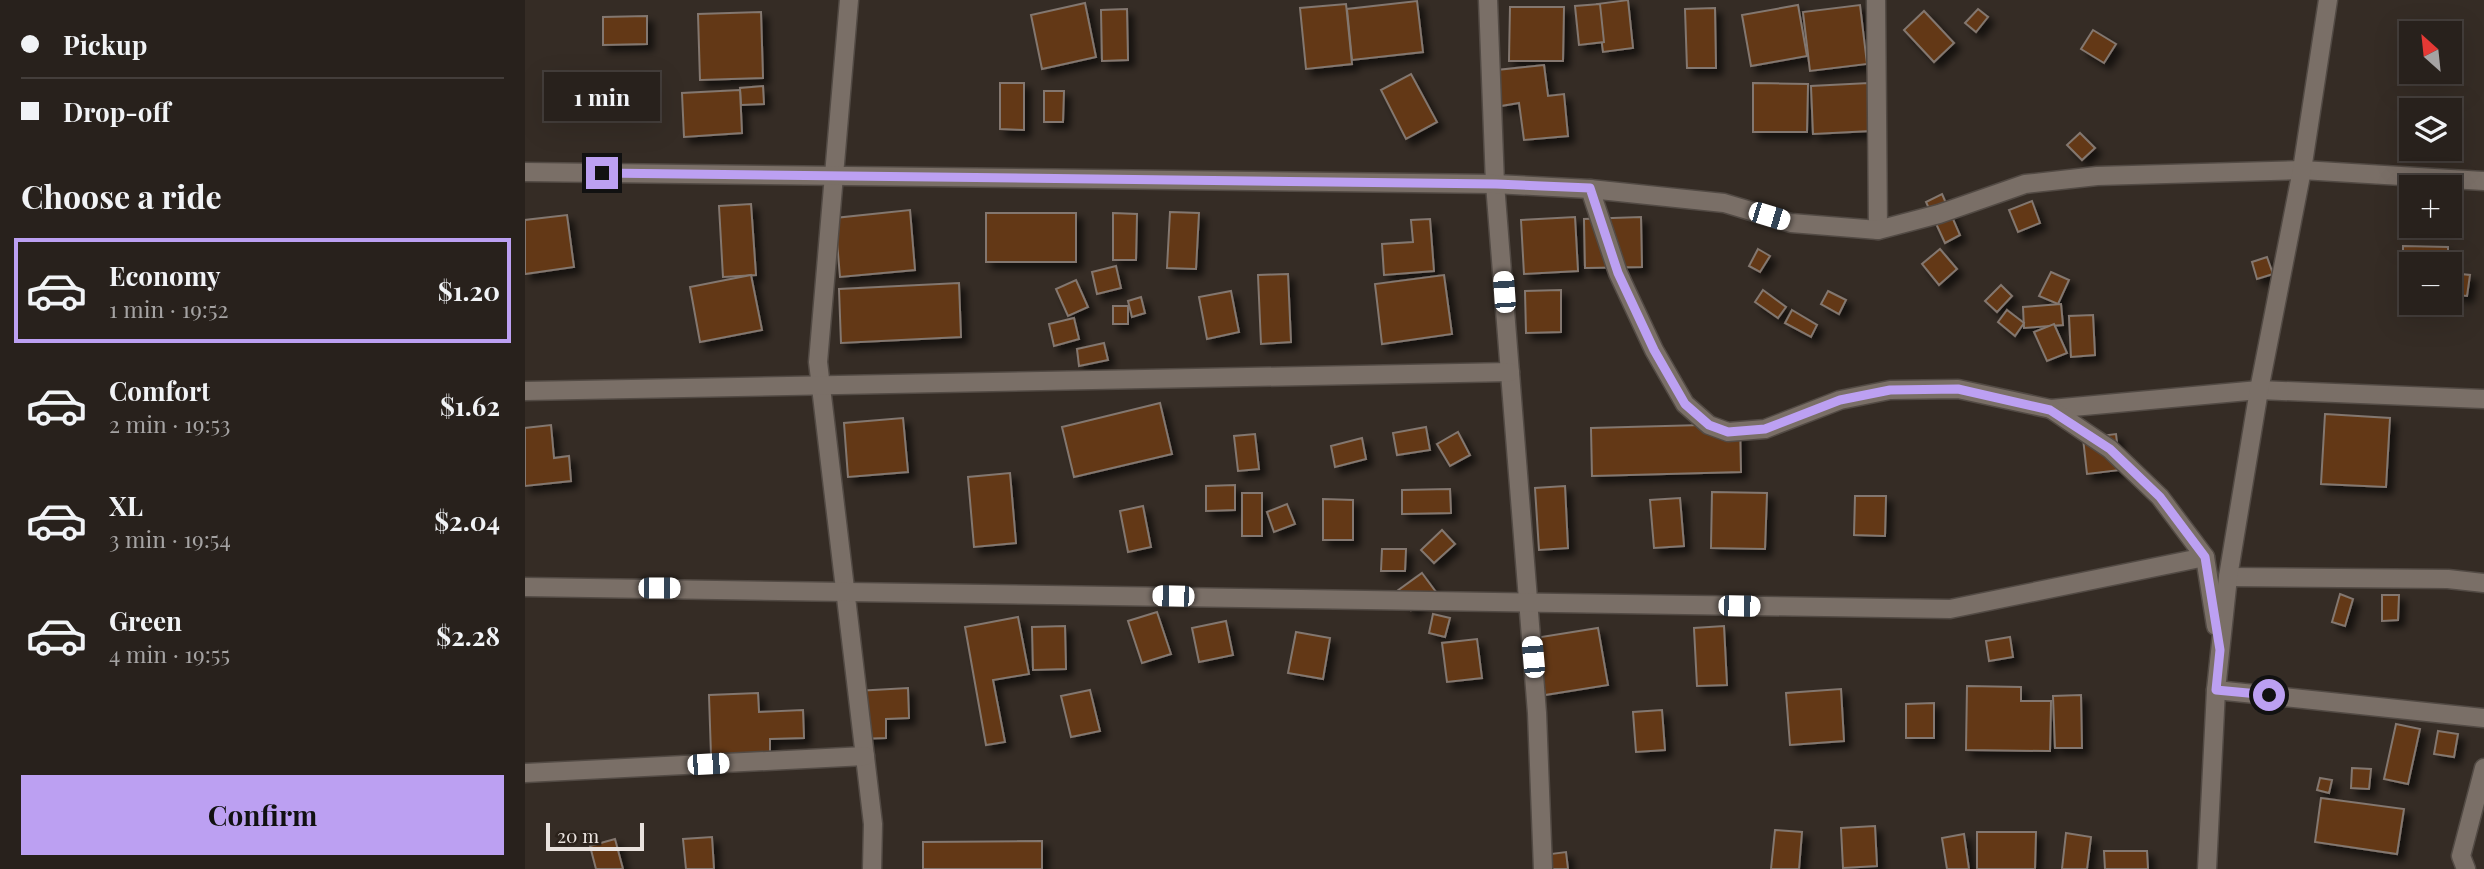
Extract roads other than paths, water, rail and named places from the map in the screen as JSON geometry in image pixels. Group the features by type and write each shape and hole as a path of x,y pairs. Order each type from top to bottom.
{"street":[{"path":"849,0 818,362 873,824 872,869"},
{"path":"1488,0 1496,184 1538,713 1543,869"},
{"path":"1876,0 1878,230"},
{"path":"2207,869 2216,690 2228,577 2259,390 2302,170 2328,0"},
{"path":"525,172 1496,184 1590,188 1724,203 1791,223 1878,230 1939,214 2025,184 2097,176 2302,170 2484,181"},
{"path":"1590,188 1618,273 1654,350 1685,404 1709,425 1728,432 1765,429 1840,400 1890,390 1958,389 2050,410 2259,390 2484,399"},
{"path":"525,391 1510,372"},
{"path":"2050,410 2110,449 2160,497 2205,557 2220,650"},
{"path":"525,587 1949,609 2205,557"},
{"path":"2228,577 2448,579 2484,583"},
{"path":"2216,690 2484,718"},
{"path":"525,773 865,757"},
{"path":"2466,869 2461,856 2484,768"}]}
